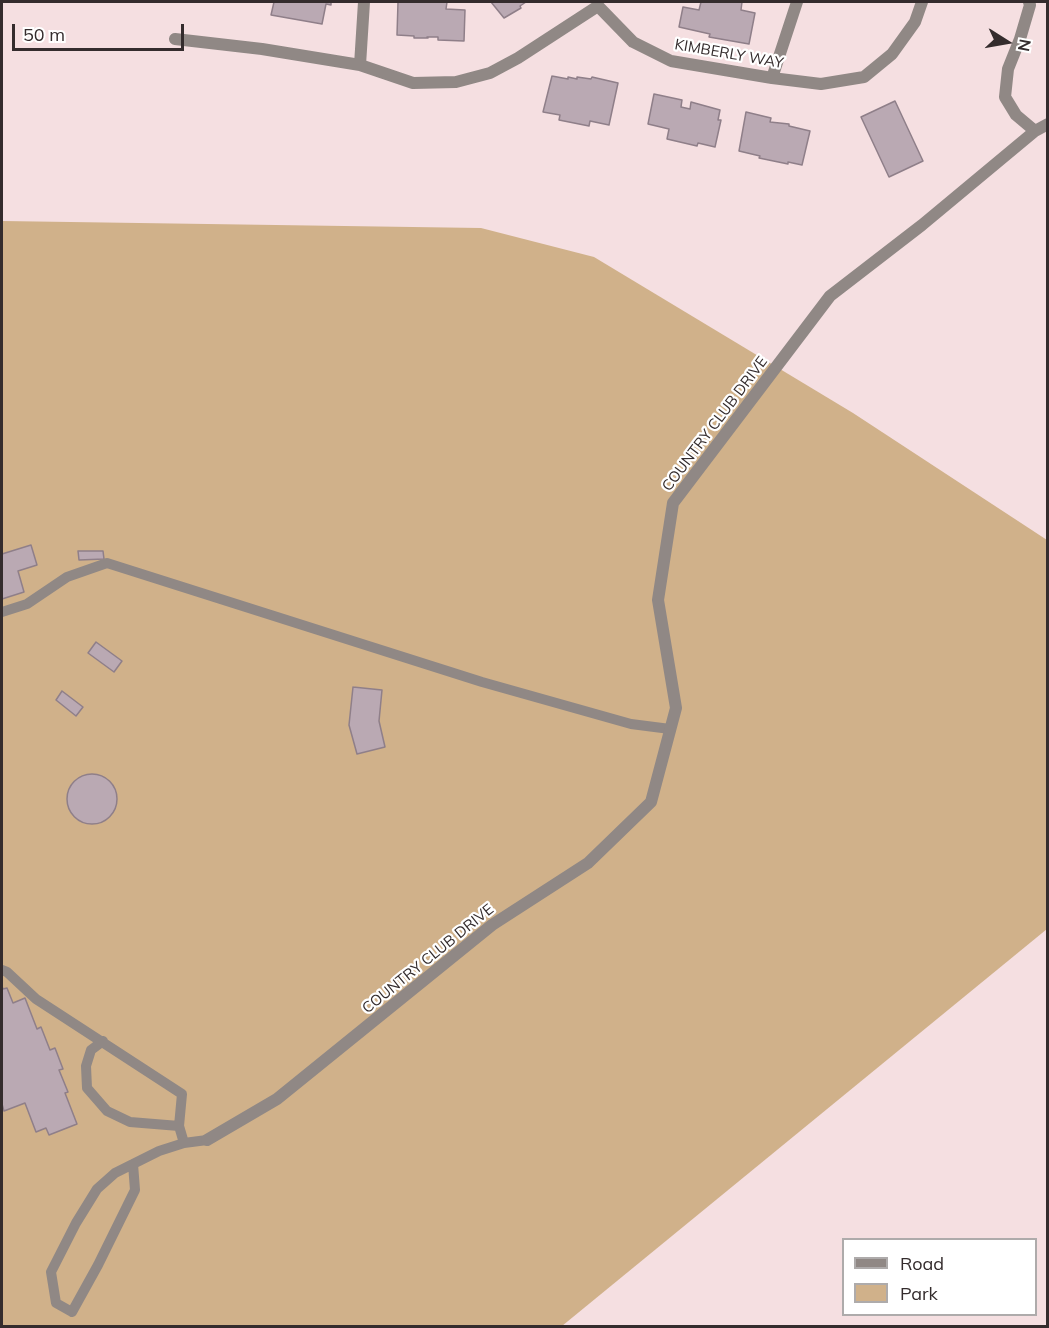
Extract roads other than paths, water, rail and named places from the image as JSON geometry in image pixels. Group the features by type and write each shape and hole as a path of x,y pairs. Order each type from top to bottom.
{"street":[{"path":"360,65 364,2"},
{"path":"772,78 797,2"},
{"name":"KIMBERLY WAY","path":"175,39 262,49 360,65 412,83 456,82 490,73 518,58 598,4 633,42 671,61 821,84 864,77 892,54 915,22 922,2"},
{"path":"1029,2 1030,6 1020,39 1008,69 1005,97 1016,115 1035,131"},
{"name":"COUNTRY CLUB DRIVE","path":"207,1140 277,1100 492,925 588,863 651,802 676,708 658,600 674,503 830,296 922,225 1035,131 1047,124"}],"lane":[{"path":"2,612 27,604 67,576 107,563 482,682 631,724 670,729"},
{"path":"2,970 8,972 36,999 182,1094 179,1126 183,1143"},
{"path":"103,1041 91,1050 86,1066 87,1088 107,1111 130,1122 179,1126"},
{"path":"133,1164 135,1190 72,1312 56,1303 51,1272 76,1223 97,1189 115,1173 133,1164 159,1151 183,1143 207,1140"}]}
